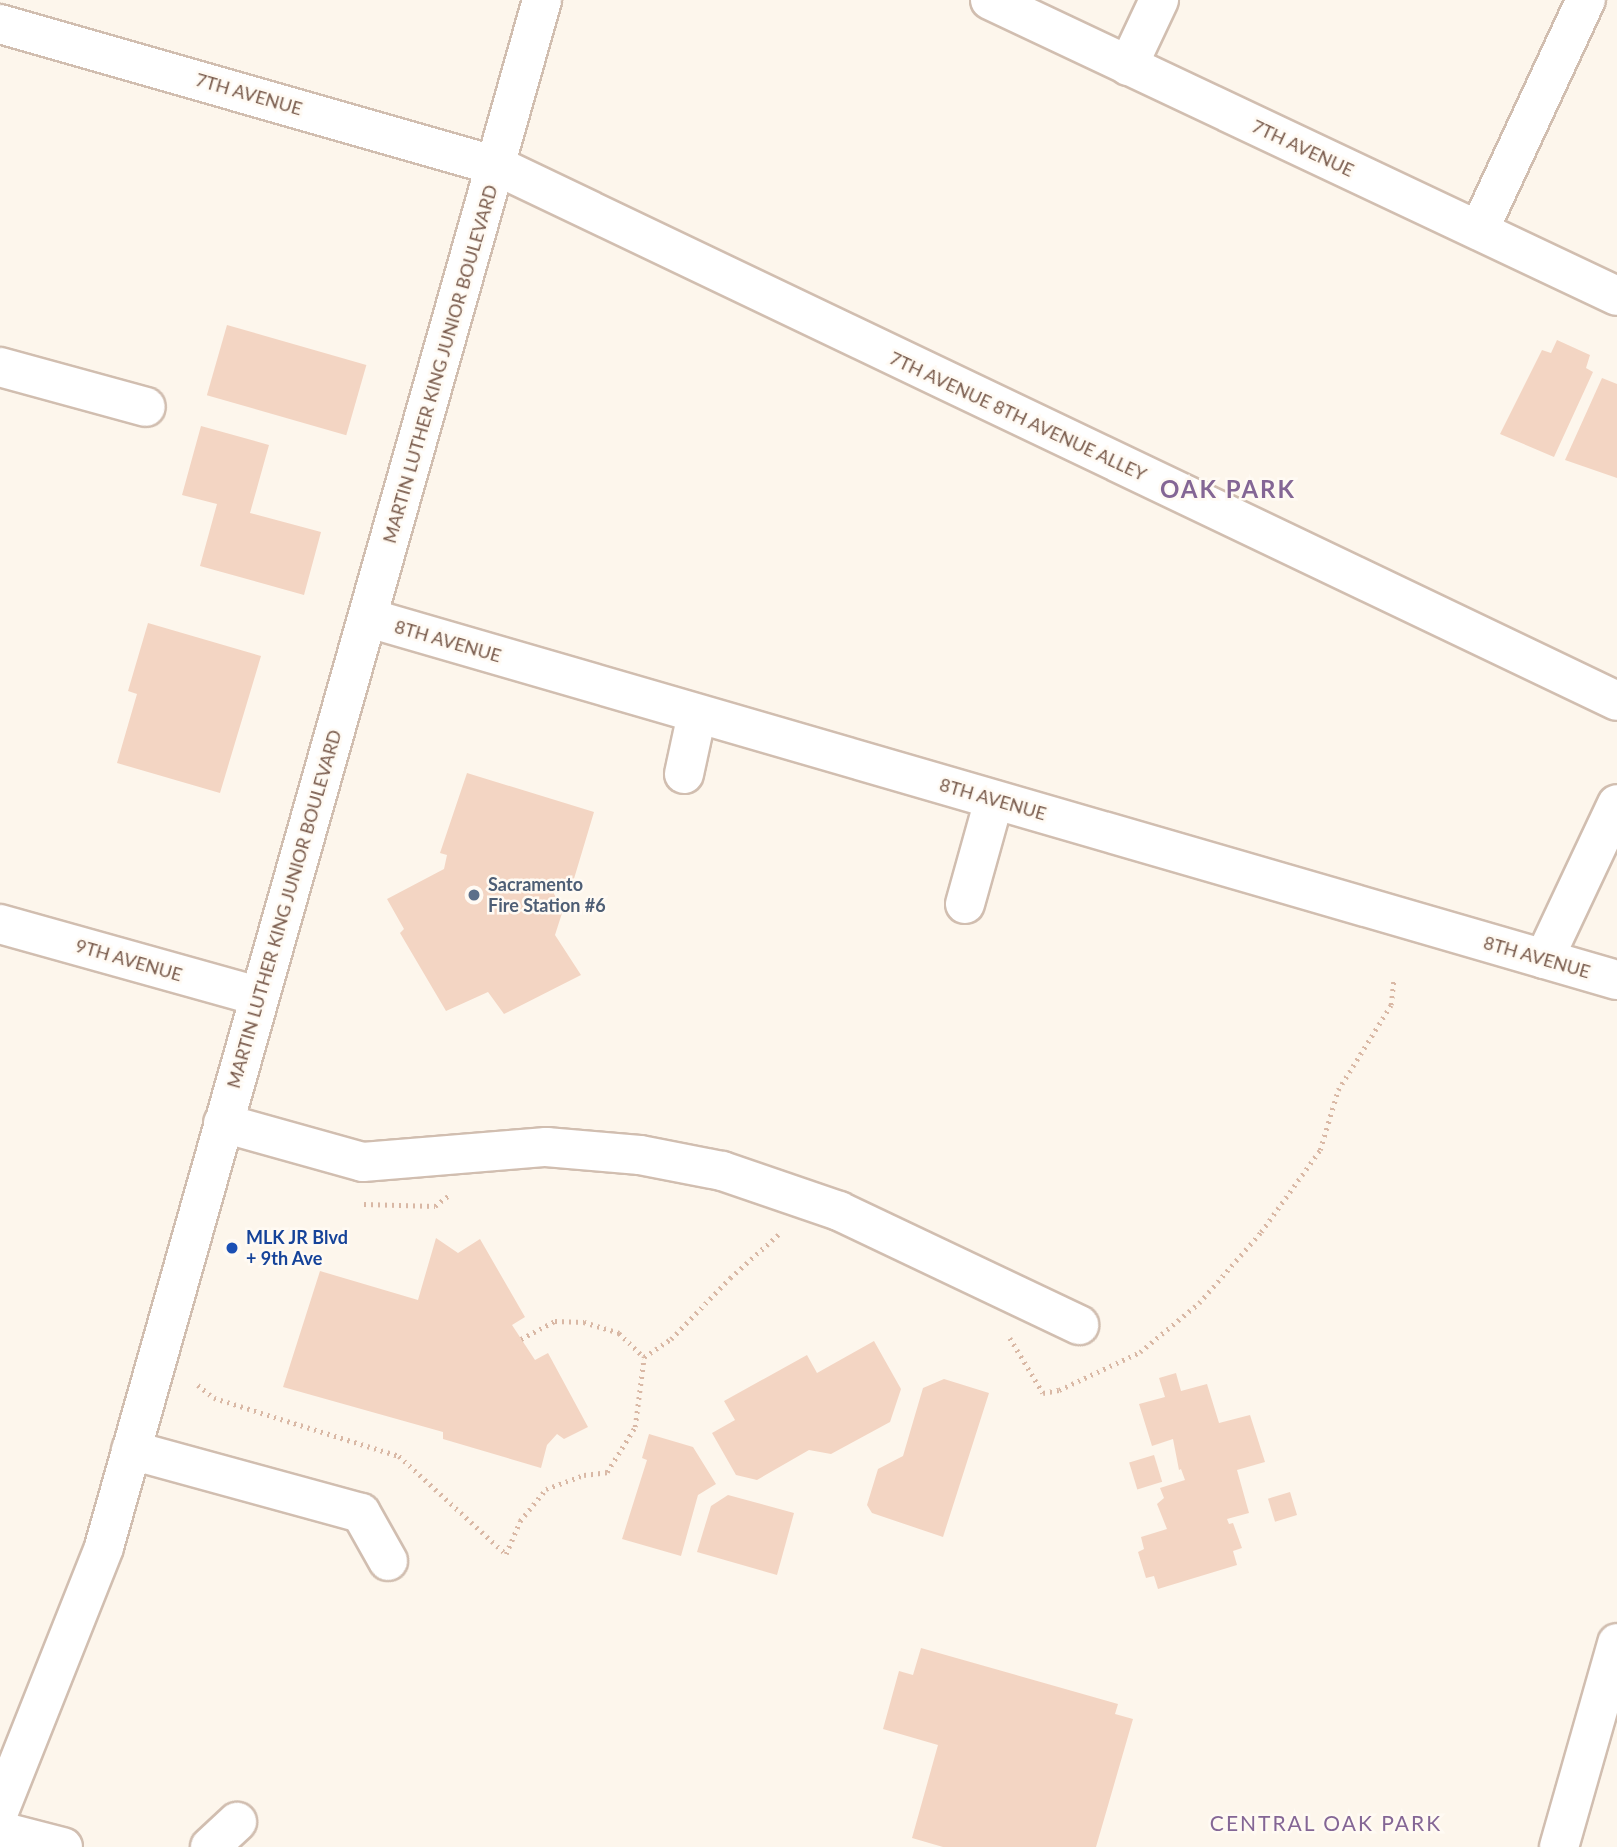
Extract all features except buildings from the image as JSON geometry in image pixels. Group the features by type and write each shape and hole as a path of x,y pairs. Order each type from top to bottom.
{"street":[{"name":"MARTIN LUTHER KING JUNIOR BOULEVARD","path":"0,1809 104,1547 542,0"},
{"name":"7TH AVENUE","path":"990,0 1617,296"},
{"path":"1128,66 1159,0"},
{"path":"1479,230 1586,0"},
{"name":"7TH AVENUE","path":"1,30 497,166"},
{"name":"7TH AVENUE 8TH AVENUE ALLEY","path":"497,166 1617,701"},
{"path":"0,367 146,407"},
{"name":"8TH AVENUE","path":"369,618 1617,980"},
{"path":"684,774 697,714"},
{"path":"965,904 994,800"},
{"path":"1544,959 1617,804"},
{"name":"9TH AVENUE","path":"0,924 258,996"},
{"path":"223,1123 363,1162 546,1147 640,1155 722,1171 839,1211 1079,1325"},
{"path":"131,1450 361,1513 388,1561"},
{"path":"1559,1847 1617,1643"},
{"path":"0,1831 63,1847"}],"path":[{"path":"643,1357 671,1339 730,1278 785,1229"},
{"path":"521,1339 555,1321 584,1322 619,1334 643,1357"},
{"path":"198,1385 215,1398 400,1456 506,1554 520,1521 546,1489 584,1475 607,1472 635,1427 643,1357"}],"place":[{"name":"Sacramento Fire Station #6","path":"474,895"},
{"name":"MLK JR Blvd + 9th Ave","path":"232,1248"}],"district":[{"name":"OAK PARK","path":"1228,489"},
{"name":"CENTRAL OAK PARK","path":"1326,1823"}]}
